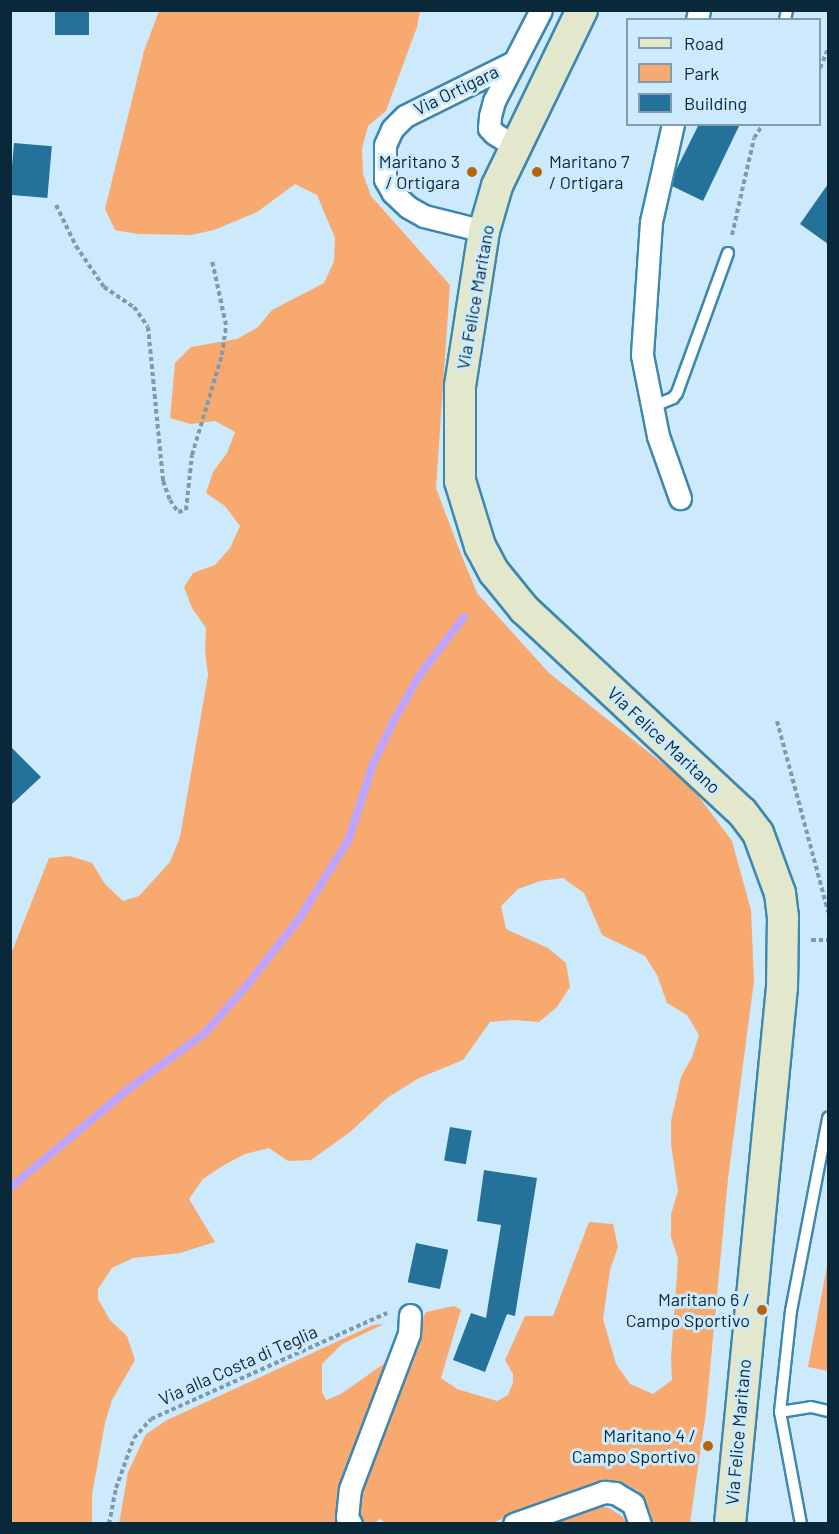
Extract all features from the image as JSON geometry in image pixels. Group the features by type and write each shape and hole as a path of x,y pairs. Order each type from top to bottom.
{"street":[{"name":"Via Ortigara","path":"516,147 489,128 494,101 541,10"},
{"name":"Via Felice Maritano","path":"582,10 497,186 484,231 460,386 458,442 460,481 480,546 494,572 524,609 742,812 758,833 780,893 783,917 782,987 730,1524"},
{"name":"Via Ortigara","path":"484,231 424,216 408,207 393,193 385,179 385,145 392,129 405,116 514,62"},
{"path":"673,126 651,222 642,355 651,407 669,471 680,498"},
{"path":"351,1524 347,1517 350,1489 409,1334 410,1316"},
{"path":"514,1524 604,1492 615,1493 633,1504 640,1524"}],"lane":[{"path":"651,407 673,398 677,393 728,253"},
{"path":"801,1524 780,1412 790,1311 828,1118"},
{"path":"780,1412 811,1407 828,1411"}],"path":[{"path":"821,64 828,49"},
{"path":"728,253 754,138 762,126"},
{"path":"56,205 76,246 104,287 134,307 148,327 163,481 170,500 178,512 186,510 192,455 222,355 226,325 212,260"},
{"path":"777,721 828,912"},
{"name":"Via alla Costa di Teglia","path":"109,1524 116,1488 134,1438 151,1419 387,1312 402,1312 410,1316"}],"green space":[{"path":"159,11 420,11 417,27 386,111 368,126 362,149 363,174 371,196 450,285 436,488 477,593 548,672 691,786 732,841 751,910 754,981 728,1179 706,1412 690,1523 651,1523 651,1513 638,1491 620,1481 601,1481 492,1523 386,1524 381,1519 373,1523 360,1523 356,1513 356,1493 426,1312 454,1306 461,1310 441,1378 457,1389 497,1401 508,1395 513,1383 513,1374 505,1360 525,1316 553,1316 589,1222 613,1224 618,1247 610,1270 603,1319 616,1364 630,1384 653,1394 672,1380 671,1358 678,1259 671,1237 671,1214 678,1191 671,1145 671,1121 681,1077 692,1057 699,1035 687,1015 667,1003 657,975 645,956 602,935 584,893 563,878 540,881 518,889 501,906 506,929 548,948 566,963 570,987 557,1007 539,1022 514,1020 490,1022 463,1060 419,1078 387,1098 350,1132 311,1160 288,1161 269,1148 245,1154 224,1165 203,1179 189,1199 215,1242 180,1253 133,1258 112,1268 98,1289 98,1299 110,1320 127,1336 135,1360 112,1400 105,1423 92,1495 92,1523 11,1524 11,954 49,858 70,856 92,863 105,884 123,901 139,896 170,862 180,837 208,675 205,651 206,628 192,608 184,587 193,573 215,565 230,548 240,526 225,506 206,493 213,472 227,453 235,432 215,421 191,424 170,418 175,363 191,347 237,339 258,327 272,310 324,283 334,261 335,238 317,195 295,184 257,212 214,230 191,235 138,234 115,230 105,209 144,51"},
{"path":"828,1261 828,1371 808,1367"},
{"path":"384,1324 342,1344 322,1364 322,1392 326,1400 341,1394 392,1358 340,1523 119,1524 128,1472 146,1434 167,1420 373,1325"},
{"path":"595,1505 609,1508 623,1517 626,1523 543,1524"}],"building":[{"path":"55,10 89,10 89,35 55,35"},
{"path":"698,126 739,126 703,201 672,186 675,172"},
{"path":"14,143 52,146 47,198 10,195"},
{"path":"828,184 828,244 800,224"},
{"path":"10,746 41,777 10,806"},
{"path":"450,1127 472,1131 466,1164 444,1160"},
{"path":"484,1170 537,1178 515,1316 507,1314 485,1372 453,1360 471,1313 486,1318 501,1225 477,1221"},
{"path":"416,1243 448,1250 440,1289 408,1282"}],"waterway":[{"path":"10,1188 127,1090 205,1033 247,985 299,919 348,841 373,764 395,718 419,676 464,617"}],"place":[{"name":"Maritano 3 / Ortigara","path":"472,172"},
{"name":"Maritano 7 / Ortigara","path":"537,172"},
{"name":"Maritano 6 / Campo Sportivo","path":"762,1310"},
{"name":"Maritano 4 / Campo Sportivo","path":"708,1446"}]}
